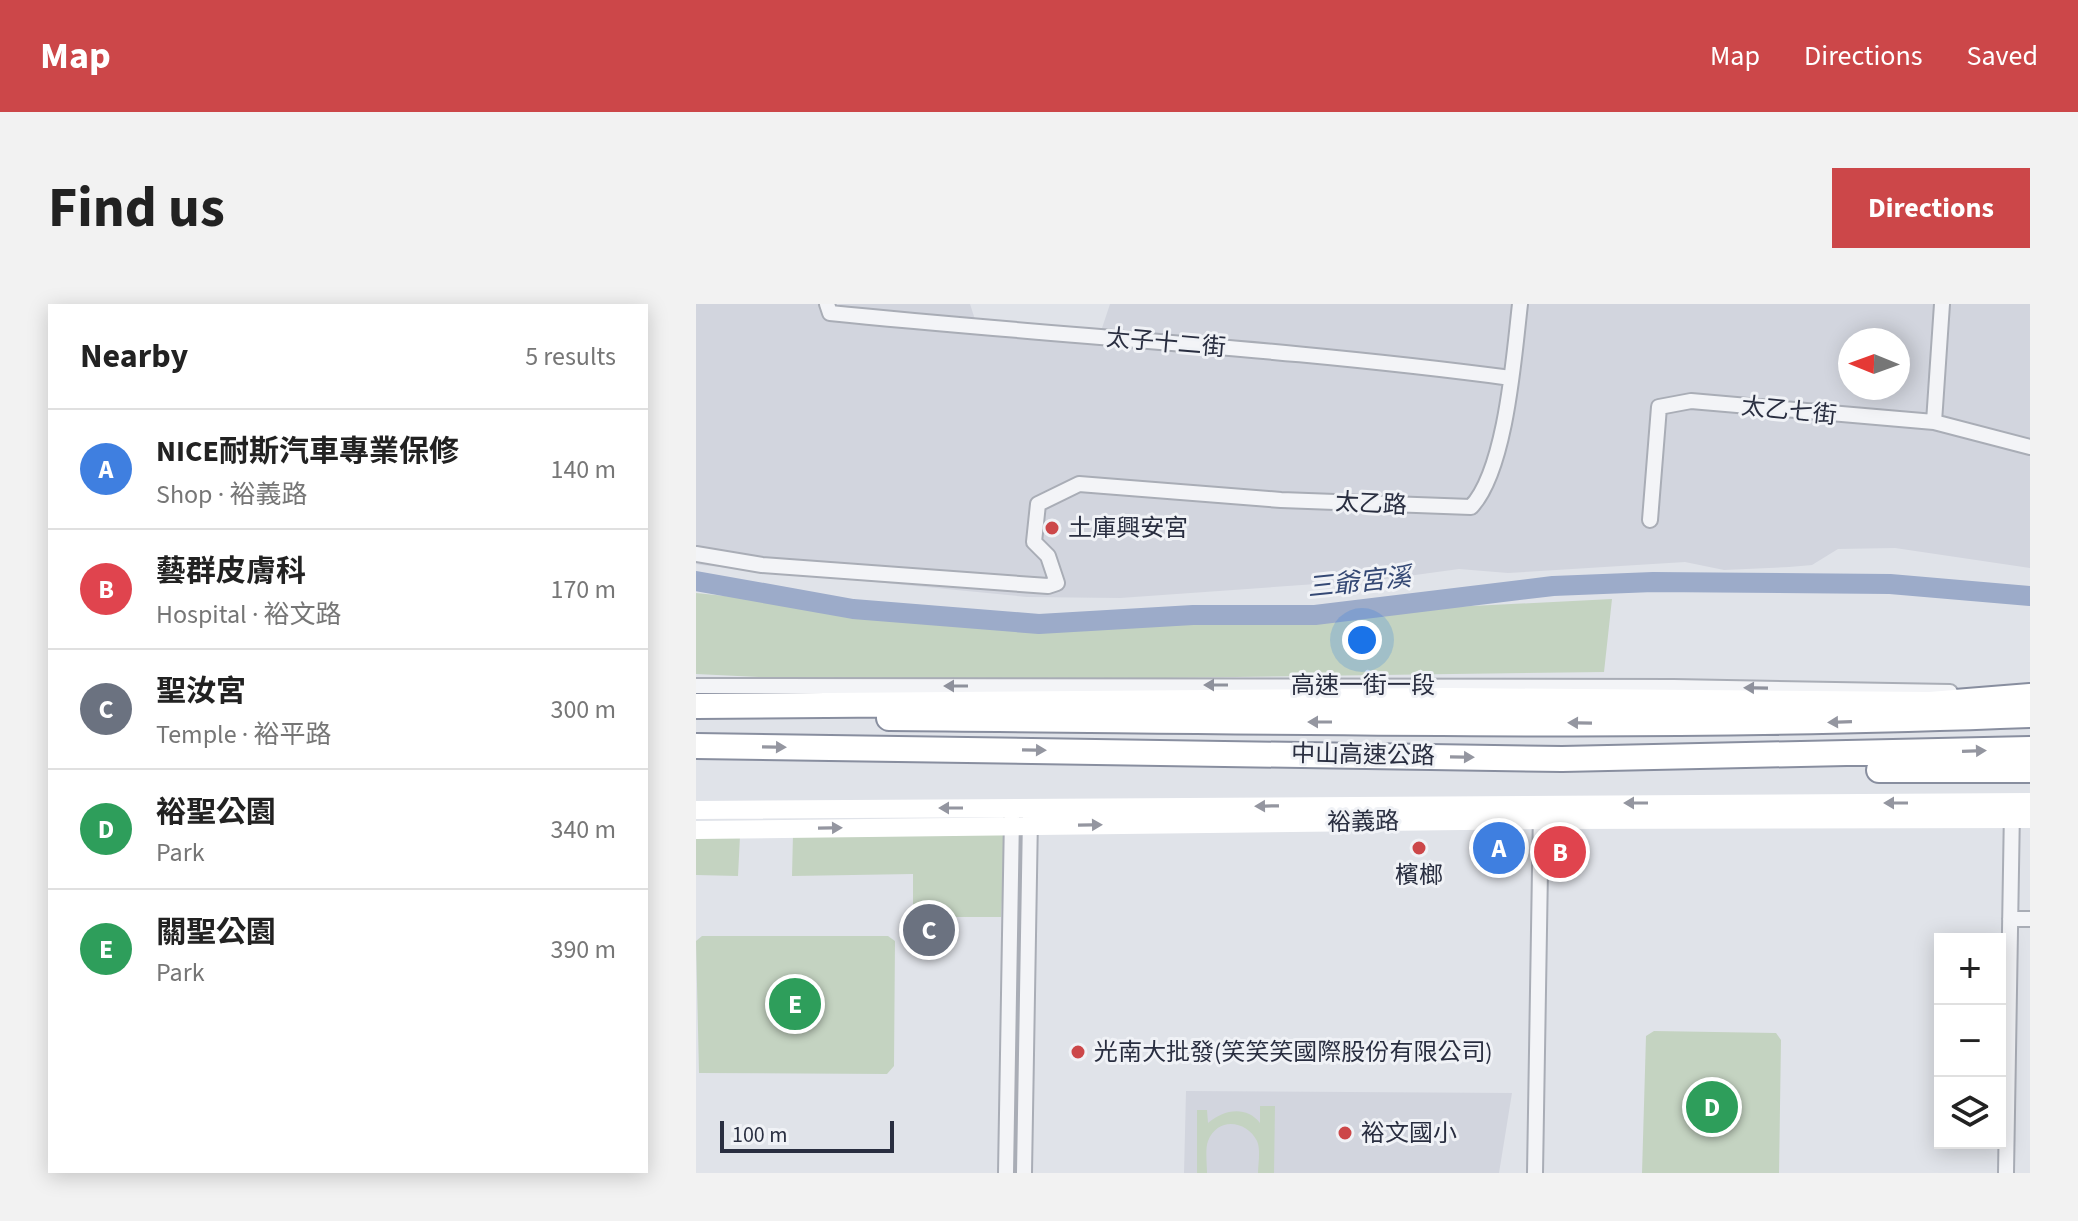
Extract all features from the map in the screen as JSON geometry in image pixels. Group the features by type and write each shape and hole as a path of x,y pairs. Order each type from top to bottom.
{"highway":[{"path":"1930,704 2030,696"},
{"path":"696,706 1449,700 2030,702"},
{"name":"中山高速公路","path":"696,717 1613,724 1822,723 2030,715"},
{"name":"中山高速公路","path":"696,746 1562,759 2030,749"},
{"path":"1562,759 1636,770 2030,770"}],"street":[{"name":"太子十二街","path":"827,304 830,313 987,329 1118,336 1406,364 1511,378"},
{"name":"太乙路","path":"696,554 762,565 1048,586 1057,583 1048,556 1034,542 1035,508 1079,484 1281,500 1471,507 1483,495 1503,426 1520,304"},
{"path":"1934,422 1942,304"},
{"name":"太乙七街","path":"1650,520 1659,407 1691,401 1934,422 2030,447"},
{"name":"高速一街一段","path":"696,686 1674,687 2030,696"},
{"name":"裕義路","path":"696,810 1021,817"},
{"path":"1535,1173 1541,811"},
{"name":"裕義路","path":"696,830 1021,817 1541,811 2021,811"},
{"path":"2006,1173 2010,919 2021,811"},
{"path":"1006,1173 1021,817"},
{"path":"1021,817 1024,1173"},
{"path":"2010,919 2030,919"}],"shaded area":[{"path":"696,304 970,304 979,332 1099,337 1110,304 2030,304 2030,568 1895,548 1838,549 1812,565 1789,567 1724,570 1685,562 1508,573 1459,569 1386,579 1120,598 1027,597 696,564"},
{"name":"裕文國小","path":"1186,1091 1512,1093 1499,1173 1184,1173"}],"green space":[{"path":"696,593 1038,628 1612,599 1604,672 860,682 696,674"},
{"path":"1006,829 1001,917 913,917 913,874 792,876 793,834"},
{"path":"740,836 738,876 696,875 696,837"},
{"path":"702,936 888,936 895,941 894,1066 887,1074 699,1073 696,941"},
{"path":"1654,1031 1776,1033 1781,1040 1779,1173 1642,1173 1646,1036"},
{"path":"1260,1106 1275,1106 1274,1173 1258,1173 1257,1141 1247,1129 1232,1124 1213,1133 1207,1144 1207,1173 1197,1173 1197,1110 1207,1110 1208,1123 1234,1111 1248,1114 1260,1123"}],"waterway":[{"name":"三爺宮溪","path":"696,581 853,609 1039,624 1193,615 1315,615 1553,586 1653,582 1890,584 2030,596"}],"place":[{"name":"土庫興安宮","path":"1052,528"},
{"name":"檳榔","path":"1419,848"},
{"name":"NICE耐斯汽車專業保修","path":"1499,848"},
{"name":"藝群皮膚科","path":"1560,852"},
{"name":"聖汝宮","path":"929,930"},
{"name":"關聖公園","path":"795,1004"},
{"name":"光南大批發(笑笑笑國際股份有限公司)","path":"1078,1052"},
{"name":"裕聖公園","path":"1712,1107"},
{"name":"裕文國小","path":"1345,1133"}]}
